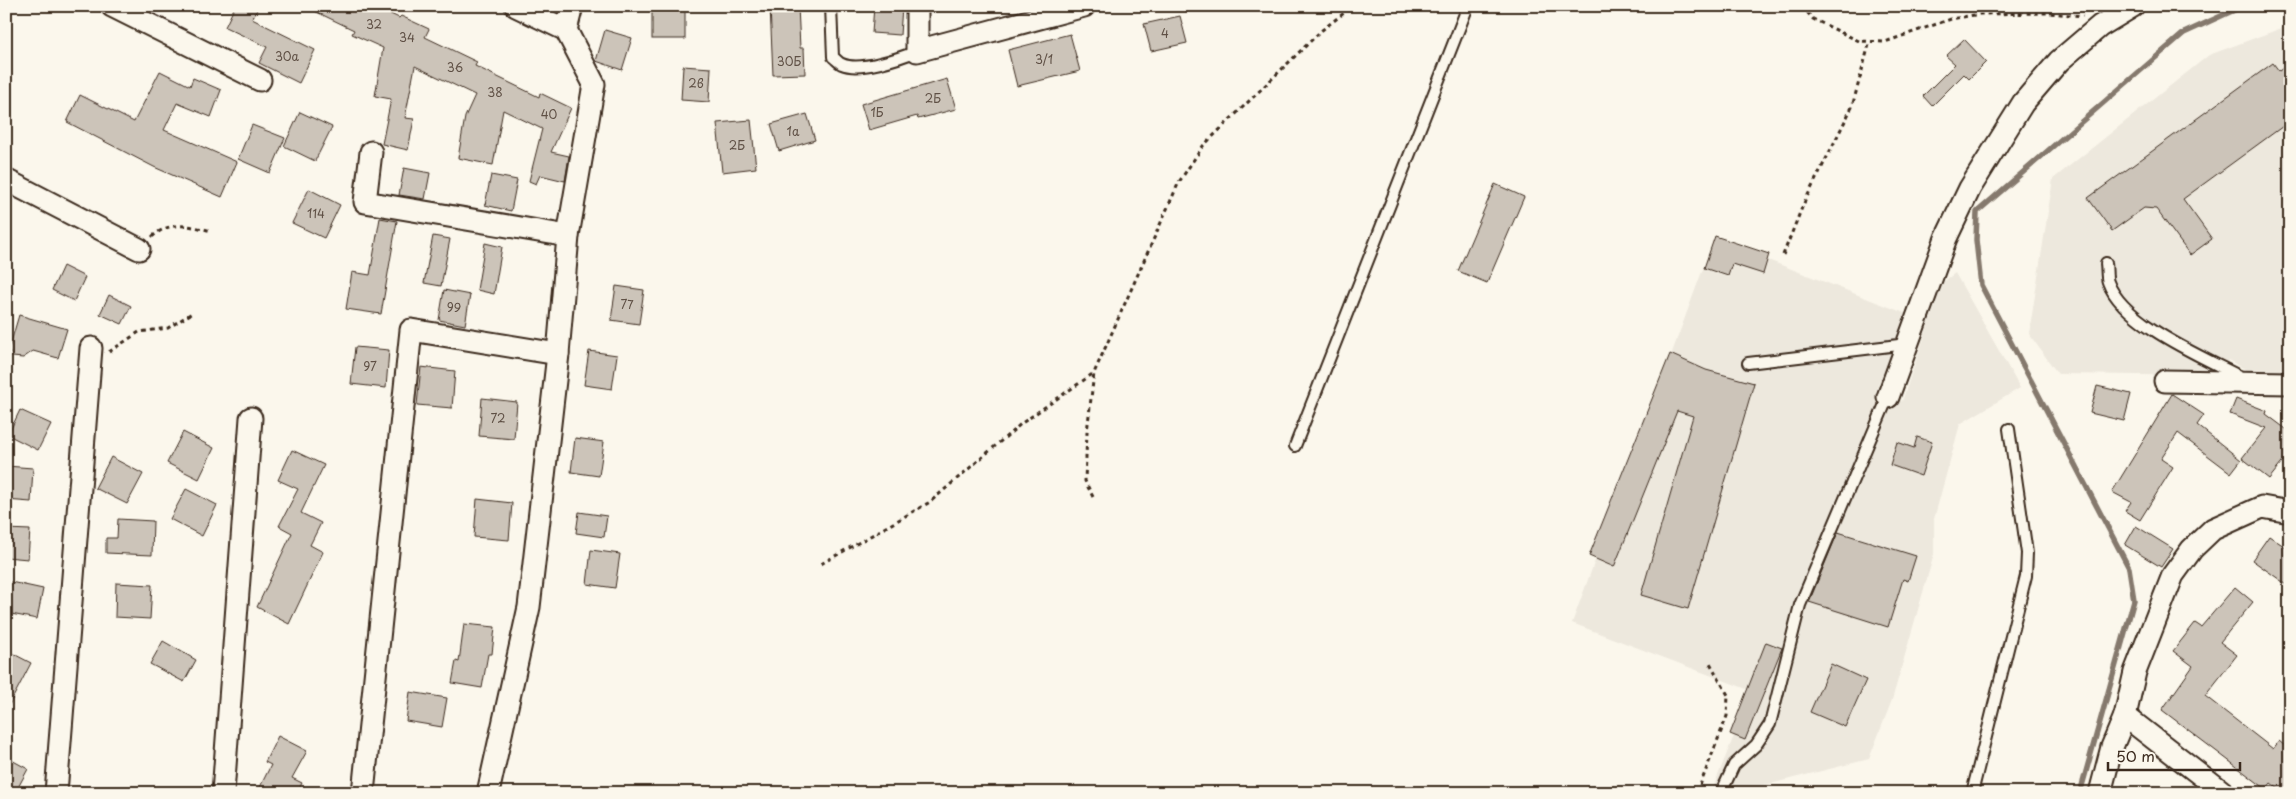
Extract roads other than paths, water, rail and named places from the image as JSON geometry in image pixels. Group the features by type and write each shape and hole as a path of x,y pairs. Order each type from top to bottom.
{"street":[{"path":"112,6 260,80"},
{"path":"488,793 529,607 558,354 568,236 594,84 566,30 516,6"},
{"path":"566,30 572,6"},
{"path":"917,6 917,51 1084,6"},
{"path":"1888,398 1946,238 1970,188 2023,103 2058,61 2100,26 2133,6"},
{"path":"371,152 365,202 568,236"},
{"path":"6,180 139,249"},
{"path":"364,793 411,330 558,354"},
{"path":"56,793 90,358"},
{"path":"2165,381 2290,383"},
{"path":"223,793 251,418"},
{"path":"2100,793 2112,747 2125,716 2135,672 2173,574 2192,549 2213,529 2262,507 2290,512"},
{"path":"2125,716 2224,793"}],"lane":[{"path":"831,6 833,57 842,64 856,66 895,60 917,51"},
{"path":"1295,446 1468,6"},
{"path":"2100,26 2110,6"},
{"path":"2106,263 2108,282 2126,309 2148,328 2251,382"},
{"path":"1748,364 1908,344"},
{"path":"1721,793 1734,765 1756,745 1770,724 1800,604 1888,398"},
{"path":"1972,793 2026,576 2027,553 2009,429"}],"waterway":[{"path":"2080,793 2134,600 2129,568 1981,285 1976,240 1977,212 2184,33 2243,6"}]}
